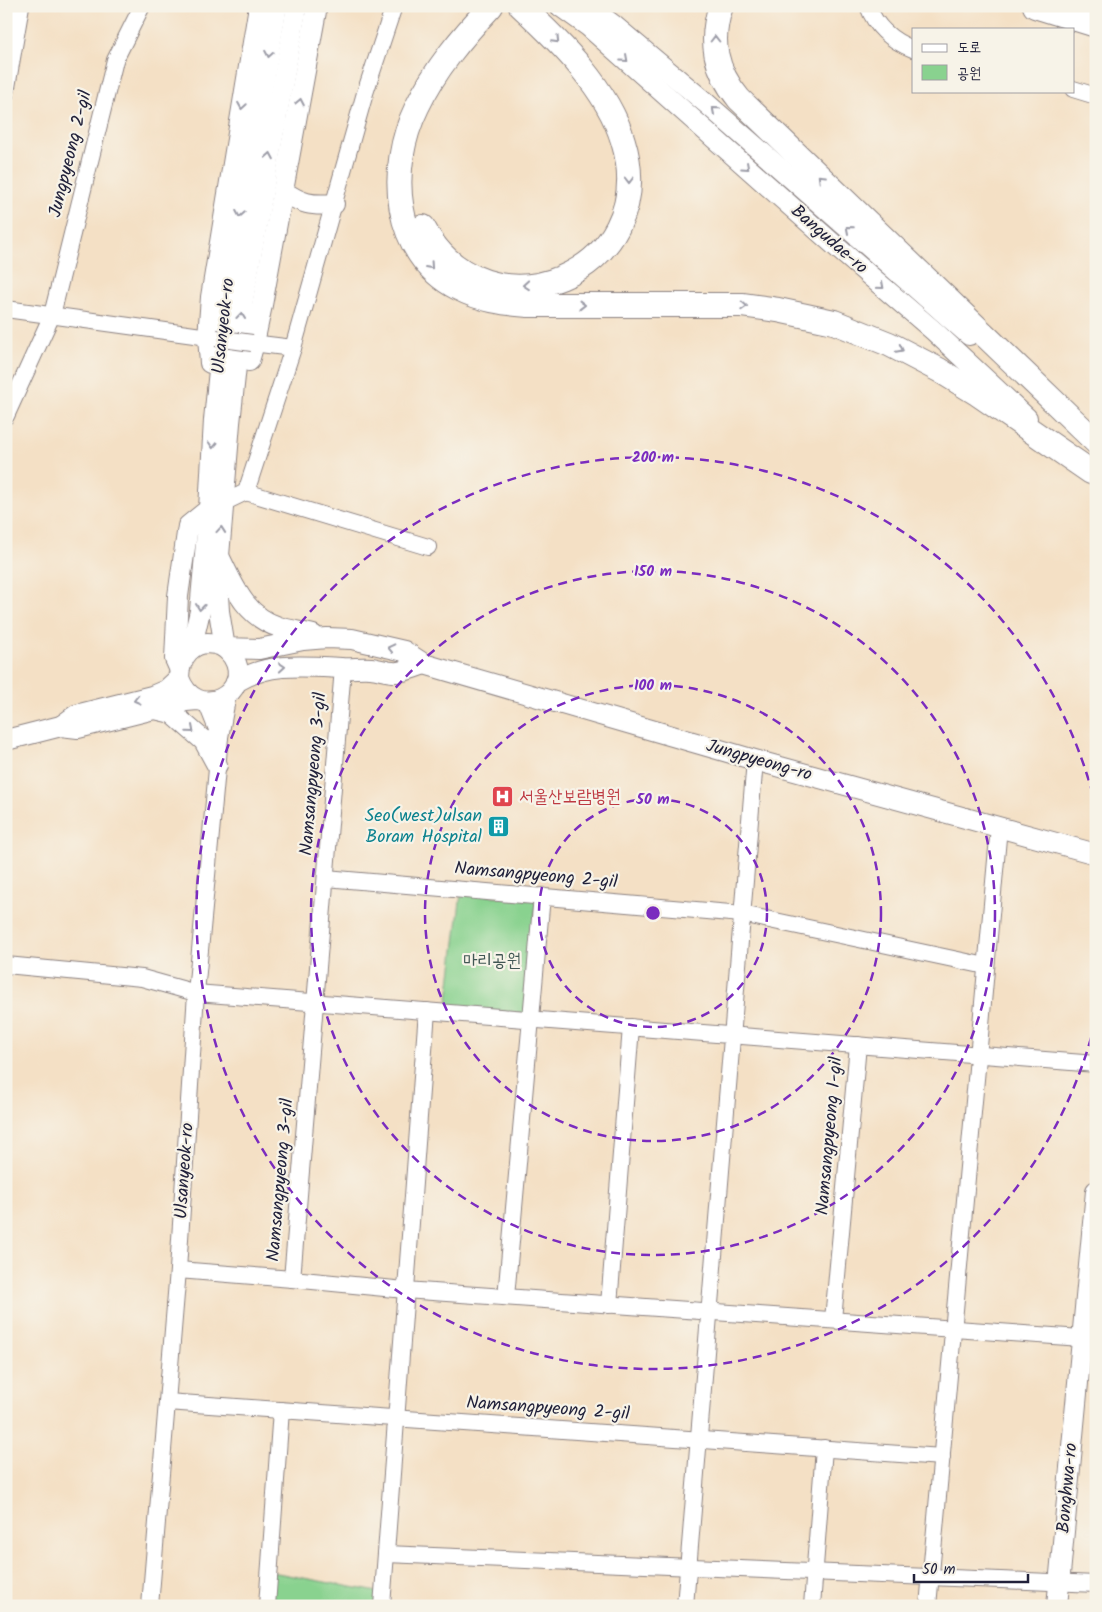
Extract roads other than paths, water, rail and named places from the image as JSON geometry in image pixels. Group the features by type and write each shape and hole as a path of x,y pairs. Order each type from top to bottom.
{"highway":[{"path":"509,6 486,18 435,73 416,109 403,146 398,175 401,207 416,248 430,266 448,282 477,296 513,304 742,305 778,310 834,322 889,344 939,370 978,394 1093,475"},
{"path":"486,18 479,37 460,62 432,111 414,163 415,202 422,226 428,237 455,267 466,274 491,283 515,286 537,284 563,277 576,271 586,265 606,247 614,236 626,209 629,196 629,168 623,139 609,108 568,53 521,6"},
{"path":"721,6 715,37 717,57 723,76 739,99 1096,442"},
{"path":"1035,6 1096,25"},
{"path":"1082,6 1096,11"}],"main road":[{"path":"222,422 212,337 211,297 259,6"},
{"name":"Ulsanyeok-ro","path":"191,649 200,611 216,506 222,422 228,280 277,6"},
{"name":"Ulsanyeok-ro","path":"222,422 297,6"},
{"path":"222,422 253,343 317,6"},
{"name":"Bangudae-ro","path":"560,6 588,26 934,331 1025,417 1093,475"},
{"name":"Bangudae-ro","path":"588,6 706,103 1096,447"},
{"path":"283,191 298,201 314,206 334,204"},
{"path":"202,701 189,695 182,687 175,659 178,596 188,526 216,506"},
{"name":"Ulsanyeok-ro","path":"216,506 219,557 217,580 219,611 225,648"},
{"path":"219,557 244,604 255,614 279,627 327,638"},
{"path":"225,648 259,649 303,640 327,638"},
{"name":"Jungpyeong-ro","path":"327,638 352,639 404,651 424,664 755,760 1096,854"},
{"path":"62,726 76,715 152,696 166,690 179,673 182,658 197,645 206,643 216,644 225,648 232,655 238,673 232,688"},
{"path":"6,740 62,726 78,728 155,709 202,701 216,701 248,675 272,668 306,666 370,668 398,672 424,664"},
{"path":"155,709 172,713 204,742 217,765"},
{"name":"Bonghwa-ro","path":"1058,1606 1089,1339 1096,1191"}],"street":[{"path":"6,93 21,6"},
{"name":"Jungpyeong 2-gil","path":"6,416 52,315 114,60 142,6"},
{"path":"246,492 293,348 366,93 394,6"},
{"path":"868,6 872,18 883,32 912,49"},
{"path":"1074,88 1096,96"},
{"path":"6,309 293,348"},
{"path":"216,506 246,492 428,546"},
{"name":"Namsangpyeong 3-gil","path":"343,668 292,1279 405,1290"},
{"name":"Ulsanyeok-ro","path":"150,1606 178,1270 196,993 220,737 232,688"},
{"path":"202,701 220,737"},
{"path":"684,1606 755,760"},
{"path":"928,1606 999,827"},
{"name":"Namsangpyeong 2-gil","path":"326,878 742,914"},
{"path":"506,1298 542,896"},
{"path":"742,914 986,966"},
{"path":"6,965 142,978 196,993 858,1045"},
{"path":"382,1606 427,1011"},
{"path":"609,1305 631,1027"},
{"name":"Namsangpyeong 1-gil","path":"833,1320 858,1045 1096,1064"},
{"path":"178,1270 292,1279"},
{"path":"405,1290 1089,1339"},
{"path":"167,1402 396,1418"},
{"path":"266,1606 281,1410"},
{"name":"Namsangpyeong 2-gil","path":"396,1418 824,1448"},
{"path":"812,1606 824,1448 942,1457"},
{"path":"386,1554 1096,1584"}],"place":[{"name":"서울산보람병원","path":"503,797"},
{"name":"Seo(west)ulsan Boram Hospital","path":"498,826"}],"park label":[{"name":"마리공원","path":"492,961"}]}
